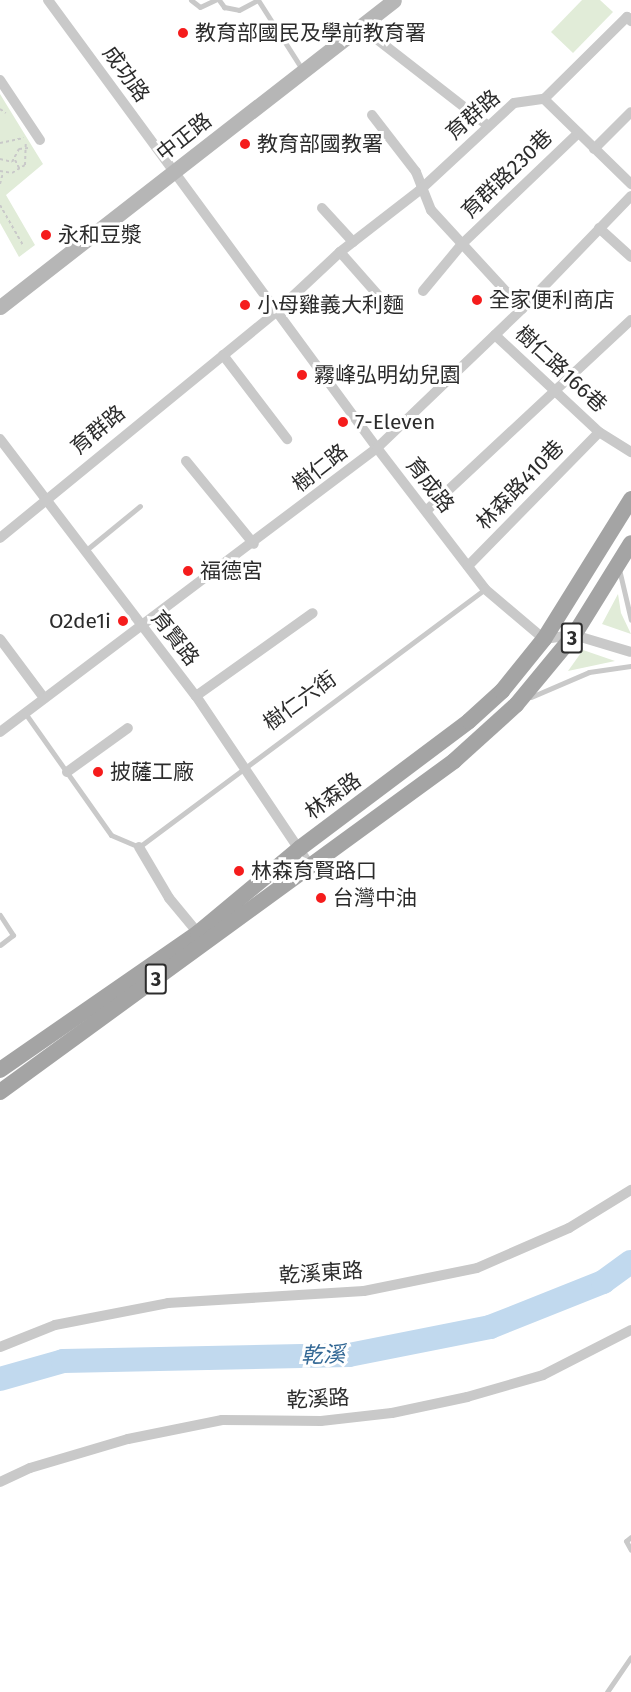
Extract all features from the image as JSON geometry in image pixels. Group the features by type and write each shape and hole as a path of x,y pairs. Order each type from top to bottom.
{"main road":[{"name":"林森路","path":"0,1070 198,933 300,848 470,722 502,692 544,639 631,499"},
{"name":"林森路","path":"0,1092 454,761 516,705 574,635 631,543"}],"street":[{"name":"成功路","path":"48,0 173,172"},
{"name":"中正路","path":"0,307 394,0"},
{"path":"631,21 627,17 544,99 631,184"},
{"path":"360,27 487,125"},
{"path":"0,80 40,140"},
{"name":"育群路","path":"0,538 277,310 340,252 420,190 487,125 514,103 544,99"},
{"path":"594,149 631,112"},
{"name":"育群路230巷","path":"372,115 416,172 420,190 431,210 522,309"},
{"name":"育群路230巷","path":"423,291 462,244 578,133"},
{"name":"育成路","path":"173,172 377,448 485,589 544,639"},
{"name":"樹仁路","path":"0,732 254,544 377,448 522,309 631,196"},
{"path":"322,208 353,242"},
{"path":"599,228 631,257"},
{"path":"340,252 392,311"},
{"path":"426,511 631,320"},
{"name":"樹仁路166巷","path":"495,334 599,432 631,452"},
{"path":"223,355 287,439"},
{"name":"林森路410巷","path":"468,566 599,432"},
{"name":"育賢路","path":"0,439 44,501 246,764 311,867"},
{"path":"186,460 254,544"},
{"path":"196,696 313,613"},
{"path":"544,639 574,635 631,652"},
{"path":"2,646 44,698"},
{"path":"67,772 128,728"},
{"path":"139,847 169,898 198,933"},
{"name":"乾溪東路","path":"0,1347 55,1325 168,1303 364,1291 477,1268 569,1228 631,1190"},
{"name":"乾溪路","path":"0,1482 30,1468 128,1439 222,1420 321,1421 392,1413 467,1398 543,1375 631,1330"}],"lane":[{"path":"191,0 200,7 217,0 224,7 239,10 258,0 303,70"},
{"path":"83,552 140,506"},
{"path":"618,564 631,620"},
{"name":"樹仁六街","path":"139,847 246,764 485,589"},
{"path":"516,705 569,679 631,666"},
{"path":"25,713 111,835 139,847"},
{"path":"0,915 13,935 0,945"},
{"path":"631,1537 626,1541 631,1550"},
{"path":"607,1692 631,1657"}],"path":[{"path":"0,109 9,115"},
{"path":"0,184 1,171 20,170 25,165 28,148 22,129"},
{"path":"0,143 25,138"},
{"path":"15,160 20,149 28,148"},
{"path":"0,160 15,160"},
{"path":"15,160 20,170"},
{"path":"0,205 22,245"}],"green space":[{"path":"582,0 600,0 613,12 573,53 551,32"},
{"path":"0,94 43,164 6,195 35,245 19,257 0,223"},
{"path":"618,594 621,613 631,634 602,624"},
{"path":"583,650 615,661 568,671"}],"waterway":[{"name":"乾溪","path":"0,1379 63,1361 349,1355 490,1327 603,1282 631,1262"}],"place":[{"name":"教育部國民及學前教育署","path":"183,33"},
{"name":"教育部國教署","path":"245,144"},
{"name":"永和豆漿","path":"46,235"},
{"name":"全家便利商店","path":"477,300"},
{"name":"小母雞義大利麵","path":"245,305"},
{"name":"霧峰弘明幼兒園","path":"302,375"},
{"name":"7-Eleven","path":"343,422"},
{"name":"福德宮","path":"188,571"},
{"name":"O2de1i","path":"123,621"},
{"name":"披薩工廠","path":"98,772"},
{"name":"林森育賢路口","path":"239,871"},
{"name":"台灣中油","path":"321,898"}]}
